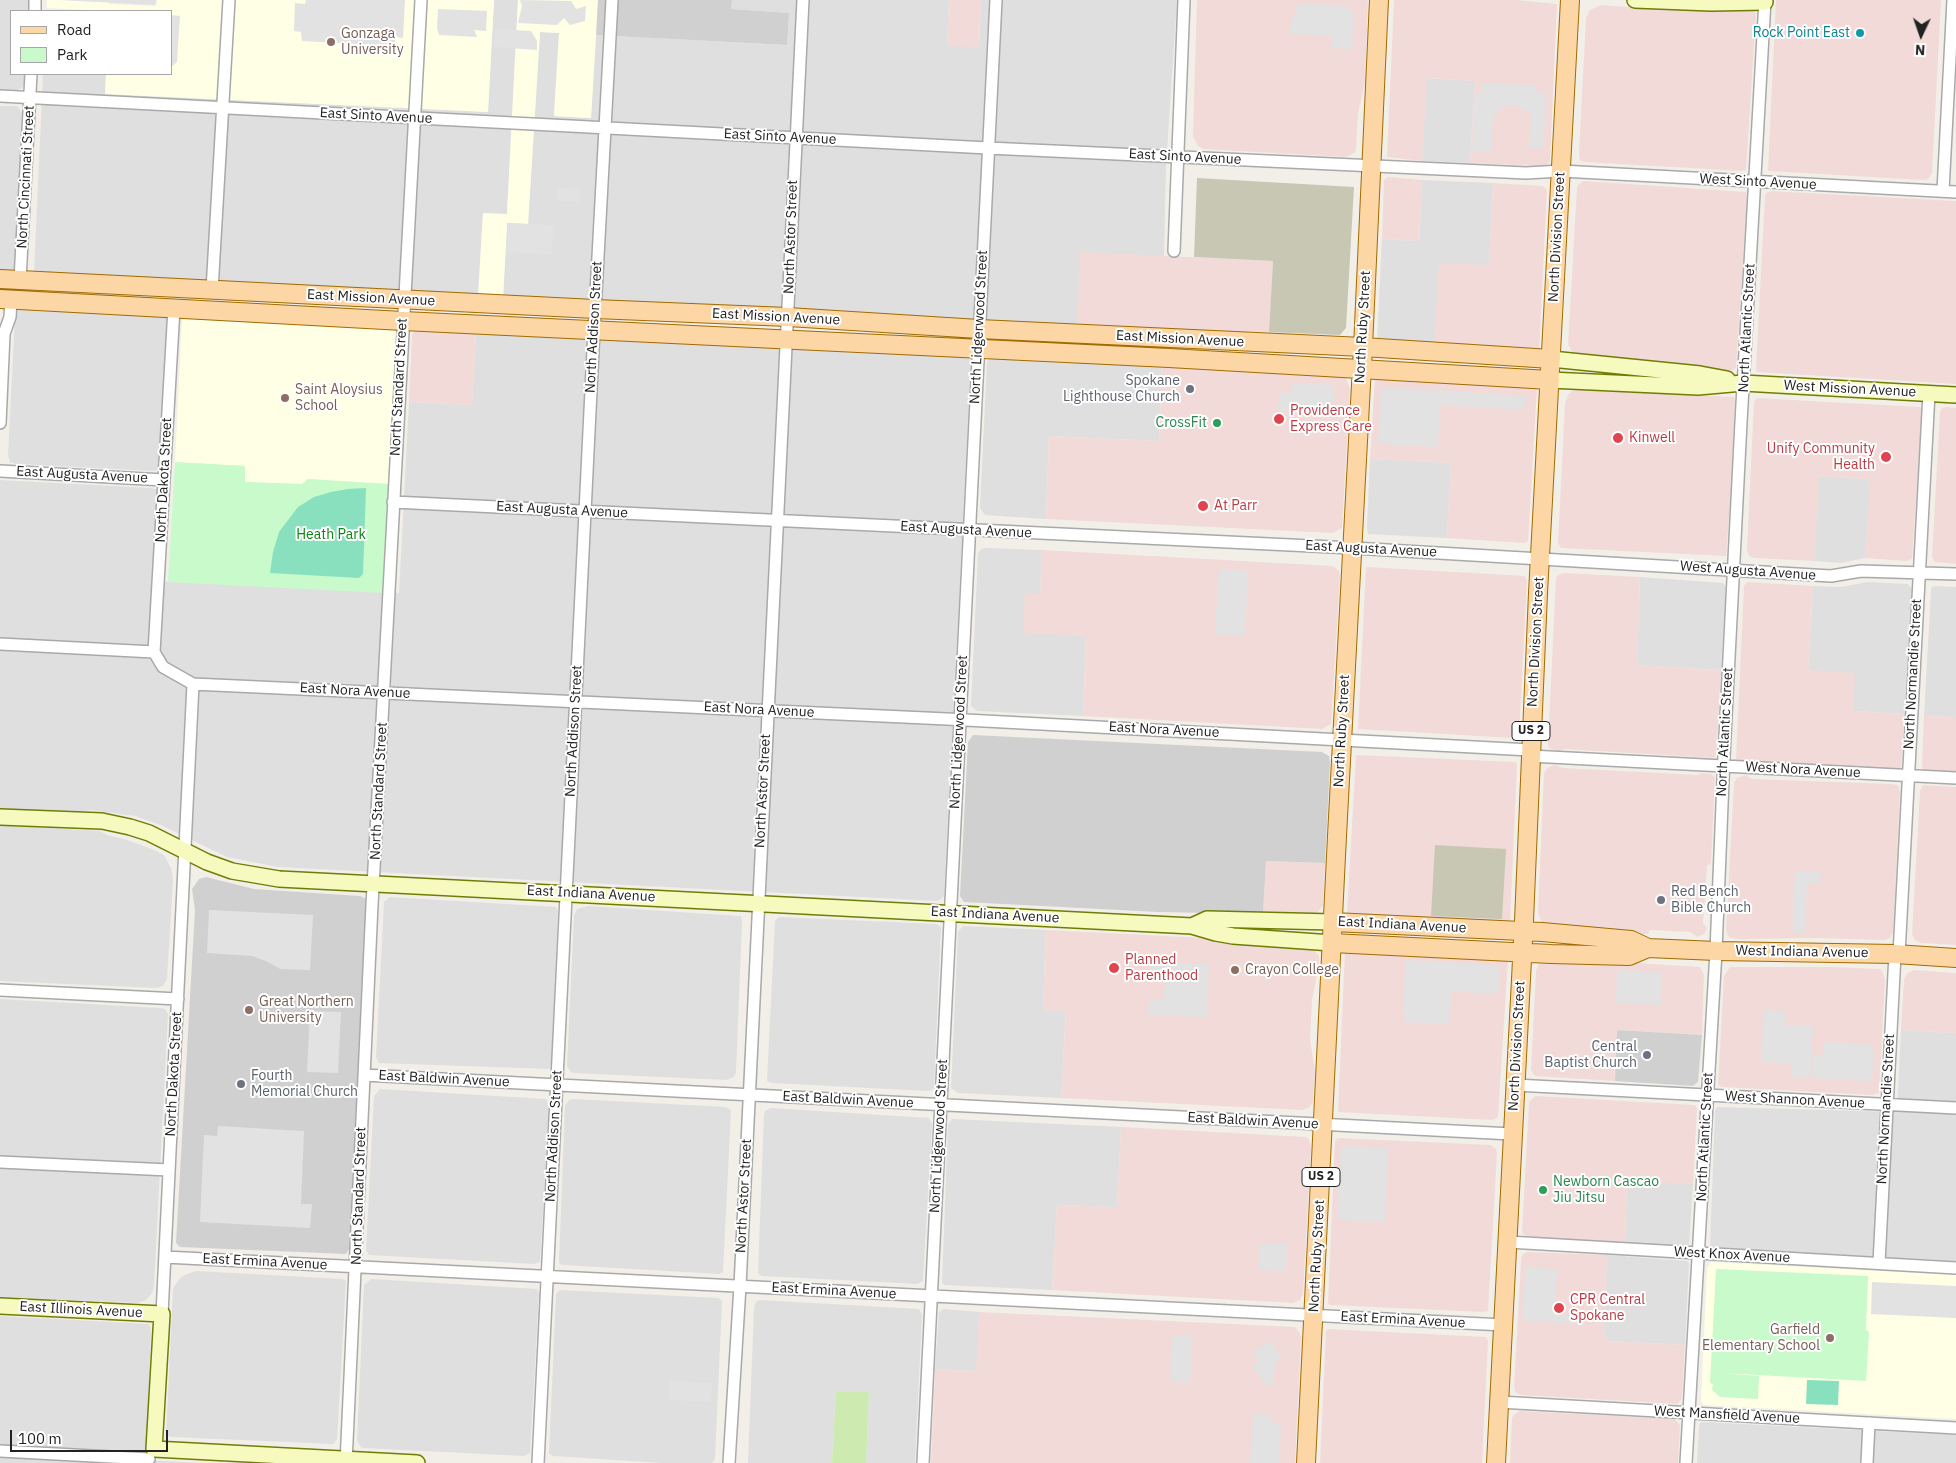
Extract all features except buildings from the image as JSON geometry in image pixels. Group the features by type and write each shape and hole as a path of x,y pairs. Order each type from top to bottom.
{"main road":[{"name":"North Ruby Street","path":"1306,1463 1379,0"},
{"name":"North Division Street","path":"1496,1463 1522,953 1530,753 1570,0"},
{"path":"1635,0 1711,3 1764,0"},
{"name":"East Mission Avenue","path":"0,279 788,317 979,329 1363,347 1551,359"},
{"path":"4,296 20,280"},
{"name":"East Mission Avenue","path":"4,296 182,309 402,321 978,348 1550,380"},
{"name":"West Mission Avenue","path":"1551,359 1700,374 1743,382 1956,395"},
{"name":"West Mission Avenue","path":"1550,380 1698,387 1743,382"},
{"name":"East Indiana Avenue","path":"0,817 102,821 130,826 186,850 207,862 232,871 279,879 1192,926 1233,936 1332,944 1522,953"},
{"name":"East Indiana Avenue","path":"1192,926 1207,919 1333,922 1523,931"},
{"name":"West Indiana Avenue","path":"1523,931 1631,940 1648,948 1897,954 1956,958"},
{"name":"West Indiana Avenue","path":"1522,953 1629,956 1648,948"},
{"name":"East Illinois Avenue","path":"0,1306 162,1314"},
{"name":"North Dakota Street","path":"151,1457 162,1314"},
{"path":"151,1457 417,1463"}],"street":[{"path":"212,290 229,0"},
{"name":"North Standard Street","path":"347,1461 373,883 420,0"},
{"name":"North Addison Street","path":"538,1463 612,0"},
{"name":"North Astor Street","path":"729,1463 740,1286 766,710 788,317 803,0"},
{"name":"North Lidgerwood Street","path":"923,1463 996,0"},
{"path":"1174,251 1184,0"},
{"name":"North Atlantic Street","path":"1686,1463 1716,951 1723,766 1764,0"},
{"path":"1943,191 1953,0"},
{"name":"North Cincinnati Street","path":"20,280 31,75"},
{"name":"East Sinto Avenue","path":"0,96 988,148 1526,173 1561,171"},
{"name":"West Sinto Avenue","path":"1561,171 1956,192"},
{"name":"North Dakota Street","path":"154,652 164,480 182,309 191,289"},
{"path":"0,423 4,334 10,317 4,296"},
{"name":"North Normandie Street","path":"1878,1263 1929,393"},
{"name":"East Augusta Avenue","path":"0,471 164,480"},
{"name":"East Augusta Avenue","path":"393,502 1353,548 1540,559"},
{"name":"West Augusta Avenue","path":"1540,559 1831,576 1862,571 1956,574"},
{"path":"0,644 154,652"},
{"name":"East Nora Avenue","path":"154,652 163,667 193,684 960,720 1342,740 1530,753"},
{"name":"North Dakota Street","path":"162,1314 193,684"},
{"name":"West Nora Avenue","path":"1530,753 1723,766 1956,778"},
{"path":"0,990 178,999"},
{"name":"East Baldwin Avenue","path":"364,1075 1512,1134"},
{"name":"West Shannon Avenue","path":"1515,1085 1956,1108"},
{"path":"0,1162 169,1170"},
{"name":"West Knox Avenue","path":"1508,1242 1956,1268"},
{"name":"East Ermina Avenue","path":"165,1257 1504,1325"},
{"name":"West Mansfield Avenue","path":"1498,1402 1956,1428"},
{"path":"1867,1463 1869,1423"},
{"path":"0,1451 151,1457"}],"shaded area":[{"path":"0,0 28,0 28,10 10,10 10,75 25,75 24,84 22,88 17,90 0,89"},
{"name":"Gonzaga University","path":"47,0 109,0 109,4 156,6 157,0 494,0 488,112 105,94 106,75 172,75 172,10 47,8"},
{"path":"59,0 156,0 155,5"},
{"path":"306,0 405,0 403,38 396,37 394,46 302,41 301,32 294,31 295,3 305,4"},
{"path":"494,0 518,0 507,215 483,213 478,297 34,272 43,75 106,75 105,94 488,112"},
{"path":"518,0 598,0 591,118 554,116 559,33 540,32 528,224 507,223 503,299 478,297 483,213 507,214"},
{"path":"520,0 571,1 576,9 586,6 585,21 570,25 564,18 557,25 518,23 522,6"},
{"path":"598,0 732,0 731,9 789,13 787,45 596,35"},
{"path":"732,0 949,0 947,45 979,47 981,0 1177,0 1166,166 1164,256 1077,328 503,299 507,222 528,223 540,32 559,33 554,116 591,118 596,35 787,45 789,13 731,9"},
{"path":"949,0 981,0 979,47 947,46"},
{"path":"1197,0 1368,0 1365,82 1358,113 1356,150 1354,153 1346,157 1203,149 1198,146 1193,136"},
{"path":"1394,0 1516,0 1557,4 1550,161 1548,164 1542,166 1470,163 1475,81 1427,78 1422,161 1387,157"},
{"path":"1776,0 1941,0 1932,173 1928,179 1768,171"},
{"path":"1297,3 1344,6 1354,13 1352,49 1332,48 1332,36 1290,34 1290,24 1296,13"},
{"path":"1601,5 1640,8 1751,10 1755,12 1746,170 1585,162 1580,160 1586,18 1590,10"},
{"path":"438,9 487,11 486,31 474,30 477,37 439,35 437,28"},
{"path":"172,15 180,16 177,62 172,66"},
{"path":"495,29 531,31 537,41 537,50 494,47"},
{"path":"1426,78 1475,81 1470,163 1422,161"},
{"path":"1481,83 1535,85 1538,93 1546,94 1543,149 1529,148 1531,114 1519,106 1504,106 1493,116 1491,152 1472,151 1475,94 1481,94"},
{"path":"0,106 17,106 22,113 15,269 13,272 0,272"},
{"path":"1388,177 1422,180 1419,241 1382,239 1384,180"},
{"path":"1197,178 1354,187 1346,328 1340,335 1269,332 1273,261 1194,257"},
{"path":"1422,180 1493,183 1489,266 1434,347 1377,342 1382,239 1419,241"},
{"path":"1584,181 1746,192 1736,368 1730,371 1648,364 1576,355 1572,352 1568,344 1577,188"},
{"path":"1493,183 1543,186 1547,190 1539,352 1434,347 1439,263 1489,265"},
{"path":"558,188 581,189 580,202 557,201"},
{"path":"1771,191 1956,201 1956,384 1757,372 1765,196 1766,193"},
{"path":"508,223 553,225 552,255 506,252"},
{"path":"1080,252 1273,261 1269,332 1077,328"},
{"path":"19,308 166,316 168,321 160,466 158,469 155,471 16,464 10,462 8,455 15,317"},
{"name":"Saint Aloysius School","path":"186,317 394,328 396,333 388,484 308,479 302,484 244,482 245,466 175,462 182,321"},
{"path":"415,329 476,330 472,405 409,402 412,335"},
{"path":"476,330 968,356 971,361 944,896 941,899 937,901 278,867 227,857 163,826 135,816 91,810 72,813 0,809 0,480 152,488 157,490 159,496 156,581 399,593 409,402 472,405"},
{"path":"990,357 1162,364 1159,441 1049,436 1046,519 985,515 980,508 987,362"},
{"path":"1162,364 1341,375 1345,378 1350,388 1342,528 1333,533 1046,519 1049,436 1159,441"},
{"path":"1375,377 1537,388 1528,541 1524,543 1447,538 1451,463 1370,459"},
{"path":"1292,383 1334,385 1333,414 1278,410 1279,393 1291,393"},
{"path":"1381,387 1525,396 1524,410 1440,405 1438,447 1378,444"},
{"path":"1580,389 1734,397 1732,476 1726,556 1561,548 1558,543 1565,404 1568,395 1572,391"},
{"path":"1757,398 1920,407 1922,410 1912,559 1906,561 1865,558 1870,484 1866,479 1819,476 1814,561 1754,558 1749,556 1747,549 1754,402"},
{"path":"1942,408 1956,408 1956,564 1935,562 1932,557 1940,412"},
{"path":"1370,459 1451,463 1447,538 1368,534"},
{"path":"1818,476 1866,479 1871,484 1865,558 1841,563 1814,561"},
{"path":"981,549 1042,550 1040,594 1023,632 1086,636 1083,716 977,711 971,706 978,554"},
{"path":"1042,550 1333,566 1339,571 1340,576 1331,724 1322,729 1083,716 1086,636 1023,633 1025,593 1040,594"},
{"path":"1366,567 1525,576 1527,581 1519,733 1517,737 1358,729"},
{"path":"1219,569 1248,571 1245,636 1215,634"},
{"path":"1564,573 1640,577 1637,665 1721,670 1716,755 1714,758 1550,749 1548,745 1556,578"},
{"path":"1640,577 1723,583 1726,587 1721,670 1637,665"},
{"path":"1747,582 1813,586 1808,670 1855,673 1853,711 1905,714 1901,768 1740,761 1736,759 1744,586"},
{"path":"1867,582 1908,584 1912,589 1905,714 1853,711 1808,670 1813,586 1841,587"},
{"path":"1932,587 1956,587 1956,717 1924,716 1931,590"},
{"path":"1924,716 1956,717 1956,773 1923,770"},
{"path":"973,735 1322,752 1329,756 1330,762 1325,863 1266,861 1263,914 1158,912 964,902 960,896 968,742"},
{"path":"1356,755 1515,762 1517,764 1510,923 1347,914"},
{"path":"1554,765 1563,768 1698,775 1701,773 1711,774 1715,777 1711,863 1707,866 1703,923 1707,928 1704,934 1697,937 1691,932 1650,930 1648,934 1644,934 1544,925 1538,912 1544,774 1546,769"},
{"path":"1746,775 1752,779 1898,785 1900,793 1893,933 1890,938 1885,940 1816,938 1738,939 1728,936 1726,930 1734,783 1737,778"},
{"path":"1923,785 1956,787 1956,945 1921,943 1915,940 1912,934 1920,791"},
{"path":"0,825 100,831 164,855 171,868 173,879 167,979 163,986 156,988 0,981"},
{"path":"1435,845 1506,849 1502,919 1431,916"},
{"path":"1266,861 1325,863 1323,905 1318,912 1314,914 1263,914"},
{"path":"1795,871 1821,872 1820,883 1807,883 1805,933 1792,932"},
{"path":"206,877 254,889 360,896 366,899 349,1249 346,1254 180,1247 176,1243 195,910 192,889 199,879"},
{"path":"390,897 556,907 558,911 551,1065 549,1069 379,1063 376,1057 384,902"},
{"path":"588,906 741,916 736,1073 734,1077 727,1080 572,1073 570,1071 567,1066 574,916 577,909"},
{"path":"209,910 313,915 310,970 280,969 252,956 207,953"},
{"path":"779,917 936,924 941,927 934,1086 932,1090 773,1083 767,1081 775,921"},
{"path":"963,926 1046,930 1043,1010 1066,1011 1061,1098 958,1093 951,1088 958,932"},
{"path":"1046,930 1204,938 1313,949 1319,956 1319,964 1312,1000 1310,1040 1315,1071 1313,1102 1310,1107 1303,1110 1061,1098 1066,1012 1043,1010"},
{"path":"1345,951 1508,959 1498,1117 1492,1120 1338,1112"},
{"path":"1405,960 1500,966 1498,994 1451,991 1449,1024 1403,1022"},
{"path":"1150,961 1209,964 1207,1017 1148,1015 1149,999 1164,999 1165,980 1149,979"},
{"path":"1542,961 1624,962 1700,967 1704,975 1702,1035 1617,1030 1615,1081 1535,1076 1531,1070 1536,971"},
{"path":"1730,967 1880,969 1885,979 1879,1093 1872,1095 1721,1087 1718,1084 1724,976"},
{"path":"1617,970 1662,972 1661,1005 1616,1003"},
{"path":"1914,970 1956,973 1956,1033 1901,1030 1904,979 1908,973"},
{"path":"0,999 160,1008 165,1009 168,1014 154,1286 152,1293 146,1300 137,1303 0,1297"},
{"path":"1764,1010 1786,1012 1785,1025 1813,1026 1810,1078 1791,1077 1792,1064 1761,1062"},
{"path":"310,1011 341,1012 338,1073 307,1072"},
{"path":"1617,1030 1702,1035 1698,1082 1693,1086 1615,1081"},
{"path":"1901,1030 1956,1033 1956,1261 1714,1248 1710,1246 1715,1111 1717,1107 1897,1112"},
{"path":"1824,1042 1874,1045 1872,1081 1812,1078 1813,1054 1823,1055"},
{"path":"380,1089 546,1099 549,1106 540,1262 534,1264 369,1255 366,1250 374,1096"},
{"path":"1535,1096 1695,1105 1697,1108 1693,1184 1627,1181 1625,1243 1527,1237 1522,1233 1529,1102"},
{"path":"569,1100 726,1107 731,1110 723,1272 719,1274 562,1265 559,1263 565,1106"},
{"path":"771,1108 929,1118 932,1124 923,1281 917,1284 762,1276 758,1273 764,1115 765,1111"},
{"path":"952,1119 1121,1127 1117,1207 1057,1205 1052,1290 944,1285 942,1283 948,1125"},
{"path":"218,1126 304,1131 301,1204 312,1204 310,1228 200,1222 204,1135 217,1136"},
{"path":"1121,1127 1306,1137 1311,1147 1303,1293 1300,1300 1293,1303 1052,1290 1057,1205 1117,1207"},
{"path":"1338,1138 1491,1145 1496,1149 1488,1311 1330,1305 1328,1303 1335,1141"},
{"path":"1341,1146 1388,1148 1385,1222 1337,1220"},
{"path":"1627,1180 1693,1184 1689,1244 1684,1246 1625,1243"},
{"path":"1259,1243 1287,1244 1286,1271 1258,1270"},
{"path":"1527,1252 1607,1255 1603,1328 1607,1341 1685,1345 1682,1398 1678,1404 1522,1395 1516,1393 1514,1387 1521,1262 1522,1255"},
{"path":"1607,1255 1687,1261 1689,1263 1685,1345 1607,1341 1603,1328"},
{"name":"Garfield Elementary School","path":"1711,1262 1956,1275 1956,1419 1704,1405 1701,1402 1707,1269"},
{"path":"1526,1266 1557,1270 1555,1314 1585,1318 1584,1325 1522,1320"},
{"path":"197,1271 342,1279 346,1281 337,1439 333,1444 171,1437 166,1435 173,1290 181,1277"},
{"path":"371,1279 537,1289 539,1293 530,1453 524,1456 363,1448 360,1446 357,1440 364,1285"},
{"path":"1872,1282 1956,1286 1956,1318 1871,1314"},
{"path":"560,1290 718,1298 722,1301 715,1459 712,1463 662,1463 553,1456 549,1454 556,1294"},
{"path":"759,1300 919,1309 922,1315 915,1463 866,1463 869,1393 836,1391 832,1463 748,1463 754,1307"},
{"path":"944,1309 979,1312 977,1371 935,1369 939,1312"},
{"path":"979,1312 1295,1327 1300,1333 1301,1339 1295,1463 931,1463 935,1369 976,1371"},
{"path":"0,1316 149,1324 151,1329 146,1460 200,1463 0,1463"},
{"path":"1328,1329 1486,1337 1488,1341 1482,1463 1320,1463 1326,1331"},
{"path":"1172,1335 1192,1336 1190,1383 1170,1382"},
{"path":"1270,1340 1282,1357 1275,1363 1274,1383 1267,1387 1252,1366 1259,1361 1253,1352"},
{"path":"670,1381 712,1383 711,1402 669,1400"},
{"path":"1519,1411 1675,1419 1680,1425 1678,1463 1510,1463 1512,1418"},
{"path":"1253,1414 1273,1415 1272,1423 1281,1423 1279,1463 1250,1463"},
{"path":"1700,1423 1956,1435 1956,1463 1697,1463 1699,1427"}],"green space":[{"name":"Heath Park","path":"175,462 245,466 245,482 302,484 308,479 388,484 383,593 168,582"},
{"path":"366,488 363,574 359,578 270,573 273,552 279,532 298,507 314,497 331,492"},
{"path":"1716,1269 1868,1276 1866,1330 1869,1332 1866,1381 1721,1373 1759,1376 1758,1399 1720,1397 1712,1390 1713,1384 1710,1383"},
{"path":"1807,1380 1839,1381 1838,1405 1806,1404"},
{"path":"836,1391 869,1392 866,1463 832,1463"}],"place":[{"name":"Rock Point East","path":"1860,33"},
{"name":"Gonzaga University","path":"331,42"},
{"name":"Spokane Lighthouse Church","path":"1190,389"},
{"name":"Saint Aloysius School","path":"285,398"},
{"name":"Providence Express Care","path":"1279,419"},
{"name":"CrossFit","path":"1217,423"},
{"name":"Kinwell","path":"1618,438"},
{"name":"Unify Community Health","path":"1886,457"},
{"name":"At Parr","path":"1203,506"},
{"name":"Red Bench Bible Church","path":"1661,900"},
{"name":"Planned Parenthood","path":"1114,968"},
{"name":"Crayon College","path":"1235,970"},
{"name":"Great Northern University","path":"249,1010"},
{"name":"Central Baptist Church","path":"1647,1055"},
{"name":"Fourth Memorial Church","path":"241,1084"},
{"name":"Newborn Cascao Jiu Jitsu","path":"1543,1190"},
{"name":"CPR Central Spokane","path":"1559,1308"},
{"name":"Garfield Elementary School","path":"1830,1338"}]}
